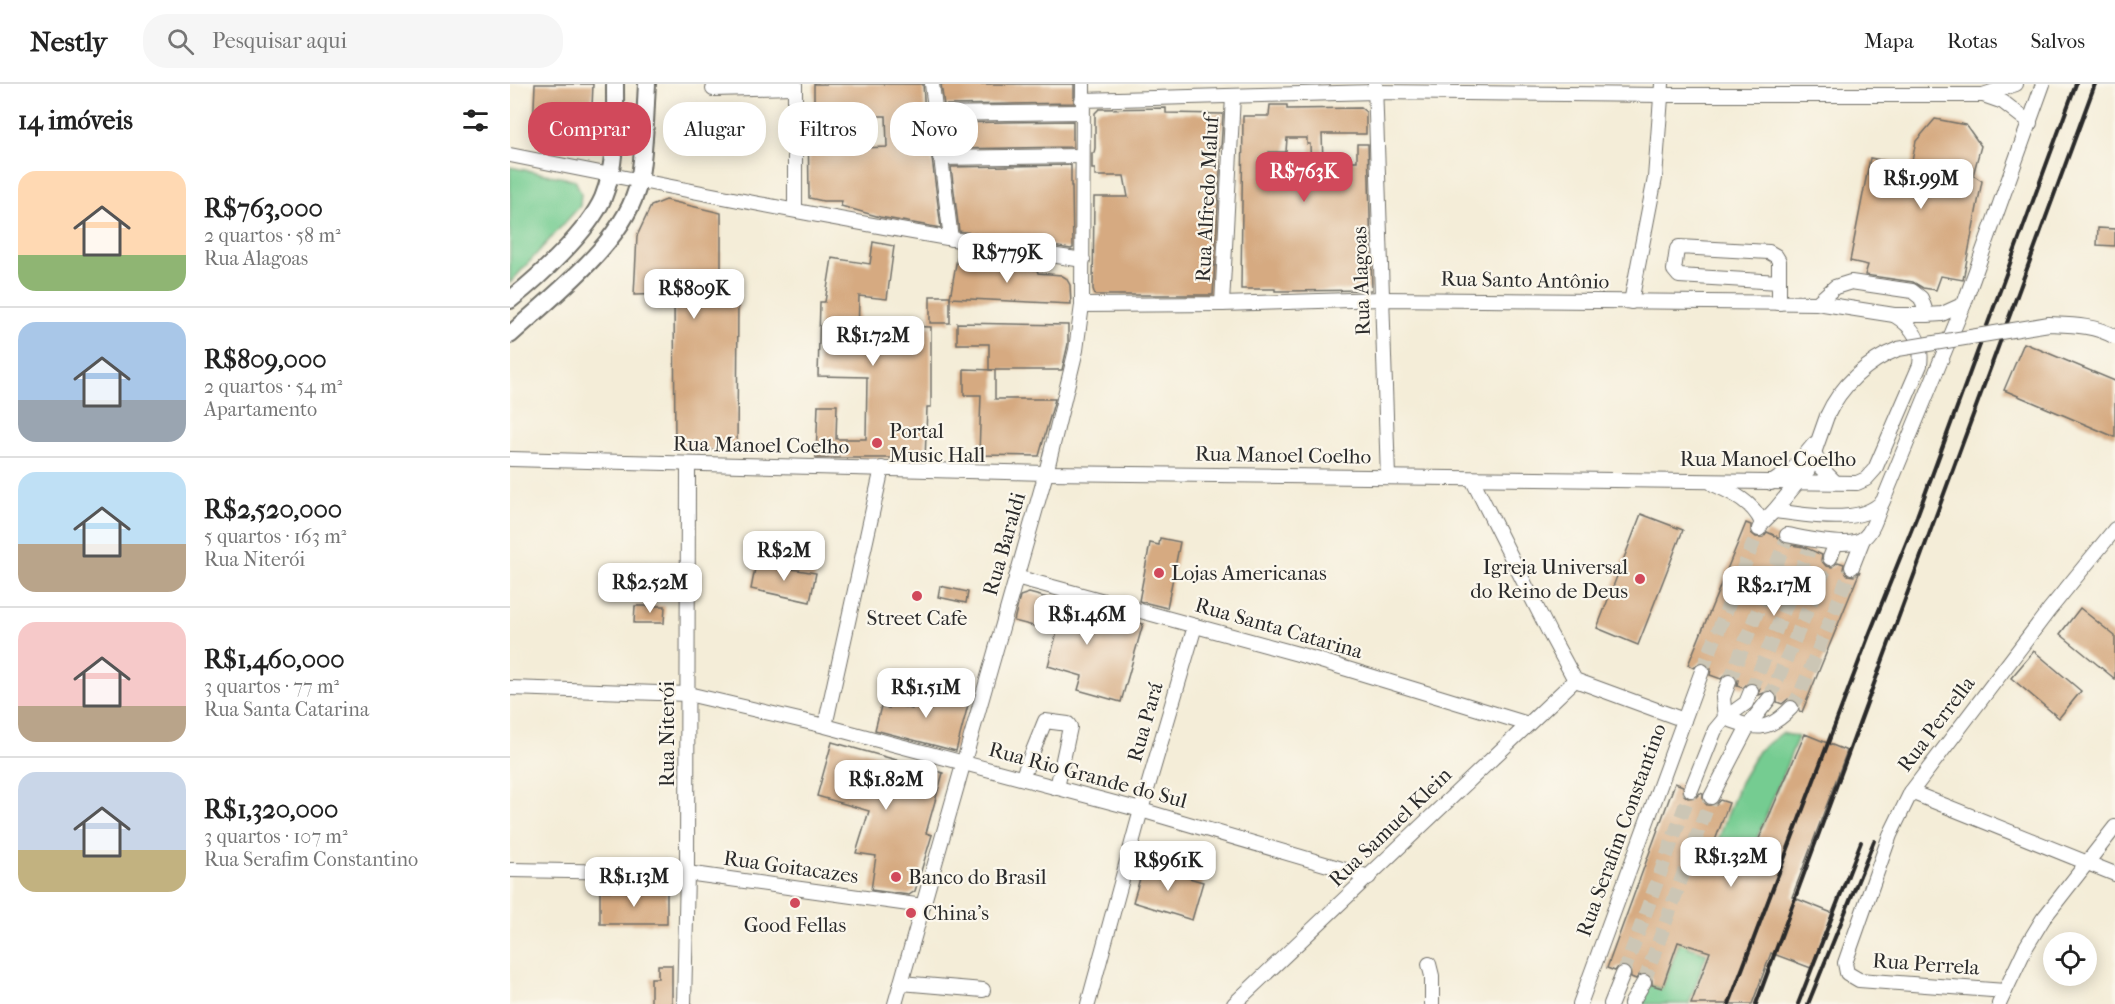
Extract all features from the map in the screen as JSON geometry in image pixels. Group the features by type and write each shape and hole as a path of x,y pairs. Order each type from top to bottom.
{"main road":[{"path":"510,300 524,289 582,229 599,206 609,175 614,131 615,84"},
{"path":"511,332 543,306 614,234 626,216 639,181 647,84"}],"street":[{"path":"932,84 933,102"},
{"name":"Rua Baraldi","path":"895,1004 1046,472 1069,383 1082,305 1083,84"},
{"path":"1983,95 2016,84"},
{"path":"1852,567 1863,539 1883,501 1964,304 2043,84"},
{"path":"713,89 795,85 795,210"},
{"path":"978,112 1375,88 1926,89 1983,95 2003,102 2030,123"},
{"name":"Rua Alagoas","path":"1375,88 1388,477"},
{"path":"1631,302 1655,178 1662,90"},
{"name":"Rua Alfredo Maluf","path":"1222,304 1233,96"},
{"path":"510,155 951,239 1083,260"},
{"path":"951,239 940,158 1082,156"},
{"path":"1779,282 1679,276 1674,270 1677,249 1679,247 1769,252 1779,261 1779,282 1779,303"},
{"path":"1817,303 1835,287 1851,282 1912,291 1921,298 1926,315"},
{"name":"Rua Santo Antônio","path":"1082,305 1382,299 1817,303 1894,315 1926,315 1942,314 1964,304"},
{"name":"Rua Manoel Coelho","path":"510,459 1046,472 1851,484 1863,482 1875,469 1918,373 1921,356 1918,337 1905,322 1894,315"},
{"path":"1706,481 1745,501 1756,512 1760,526 1808,470 1815,454 1818,438 1834,401 1858,374 1879,358 1898,350 2049,324 2093,328 2115,337"},
{"path":"1770,483 1794,468 1818,438"},
{"path":"1815,454 1821,468 1835,482"},
{"name":"Rua Niterói","path":"684,1004 687,873 688,465"},
{"path":"825,726 882,468"},
{"path":"1472,479 1575,680 1684,720"},
{"path":"1797,484 1786,537 1811,545 1853,542 1863,539"},
{"path":"1774,511 1860,515 1874,509 1883,501"},
{"name":"Rua Perrella","path":"1847,973 1846,957 1890,835 1911,792 2049,610 2115,529"},
{"path":"1830,558 1836,543"},
{"name":"Rua Santa Catarina","path":"1016,577 1298,654 1528,724"},
{"name":"Rua Pará","path":"1088,1004 1141,810 1195,626"},
{"name":"Rua Serafim Constantino","path":"1580,1004 1702,671"},
{"name":"Rua Samuel Klein","path":"1234,1004 1575,680"},
{"path":"1725,718 1722,698 1729,682"},
{"name":"Rua Rio Grande do Sul","path":"510,688 688,694 825,726 1022,778 1141,810 1369,877"},
{"path":"1691,789 1715,730 1748,697 1748,726"},
{"path":"1711,797 1748,726 1769,699"},
{"path":"1725,718 1748,726 1764,728 1777,722 1791,708"},
{"path":"1022,778 1045,721 1068,724 1070,727 1057,788"},
{"path":"1911,792 2115,874"},
{"path":"2002,998 2026,946 2043,919 2115,827"},
{"name":"Rua Goitacazes","path":"510,870 687,873 923,906"},
{"path":"1429,964 1432,976 1432,1004"},
{"name":"Rua Perrela","path":"1847,973 1859,980 2002,998"},
{"path":"1611,1004 1623,974"},
{"path":"1631,1004 1644,982"},
{"path":"901,983 983,990"},
{"path":"1251,1004 1255,985"}],"green space":[{"path":"510,167 575,180 581,193 580,206 510,283"},
{"path":"1782,733 1798,737 1747,863 1720,856 1688,947 1707,953 1689,1004 1637,1004 1648,984 1662,989 1740,782 1758,751"}],"building":[{"path":"535,84 593,84 592,102 534,102"},
{"path":"814,84 923,84 924,102 890,102 890,156 932,156 941,228 880,217 841,206 842,201 809,198 808,156 878,156 878,147 887,147 886,116 878,116 878,102 814,102"},
{"path":"941,84 1074,84 1074,103 978,104 978,102 944,102"},
{"path":"1270,105 1287,105 1287,109 1361,108 1366,112 1366,134 1322,134 1323,161 1357,161 1357,144 1368,144 1372,290 1241,289 1243,116 1269,116","holes":["1287,138 1307,138 1307,144 1310,144 1311,174 1268,174 1269,152 1286,152"]},
{"path":"1166,108 1166,113 1223,114 1221,148 1219,148 1220,170 1213,295 1095,295 1093,289 1094,197 1128,197 1124,176 1095,176 1095,169 1092,169 1092,153 1095,148 1095,113 1099,109"},
{"path":"1935,119 1966,125 1981,146 1973,175 1982,181 1963,280 1941,276 1936,290 1923,288 1913,282 1865,275 1868,265 1850,261 1870,158 1911,166 1916,141"},
{"path":"1073,121 1073,147 978,149 978,122"},
{"path":"1071,165 1073,248 959,231 951,167"},
{"path":"666,200 721,213 721,296 738,296 737,450 675,449 674,294 634,295 637,236 651,206"},
{"path":"2098,228 2115,229 2115,246 2097,245"},
{"path":"873,242 894,246 887,299 859,296 858,339 900,339 901,326 931,327 931,407 927,407 925,461 894,460 894,458 816,458 818,405 837,405 836,439 866,439 867,377 818,376 820,302 825,302 832,258 870,264"},
{"path":"957,258 1012,265 1037,270 1038,273 1061,275 1070,285 1071,304 950,298"},
{"path":"930,296 950,296 950,323 930,323"},
{"path":"957,323 1068,325 1068,344 1062,370 989,370 989,344 957,344"},
{"path":"2024,343 2115,381 2115,437 2004,390"},
{"path":"964,369 995,370 995,399 1055,399 1039,456 979,455 981,395 964,395"},
{"name":"Igreja Universal do Reino de Deus","path":"1641,514 1683,530 1638,645 1597,628"},
{"path":"1746,523 1751,525 1751,533 1756,537 1763,537 1767,532 1778,537 1785,544 1804,547 1822,555 1821,560 1826,566 1832,567 1838,562 1844,564 1843,569 1848,575 1854,576 1860,571 1802,712 1799,711 1798,702 1794,700 1788,699 1782,704 1777,702 1777,695 1771,690 1759,695 1760,689 1755,683 1749,682 1743,688 1737,686 1738,680 1733,674 1727,673 1721,679 1710,675 1711,669 1706,663 1700,662 1694,668 1688,665"},
{"name":"Lojas Americanas","path":"1160,538 1180,542 1167,608 1139,601 1150,543 1159,545"},
{"path":"756,563 816,573 810,602 751,589"},
{"path":"940,586 968,592 966,603 938,597"},
{"path":"1029,593 1048,598 1044,613 1072,620 1073,615 1097,621 1100,612 1143,624 1121,702 1078,690 1082,676 1048,666 1057,632 1014,621 1020,596"},
{"path":"635,606 665,606 664,623 634,623"},
{"path":"2080,608 2115,636 2115,679 2060,634"},
{"path":"2034,651 2081,691 2059,718 2011,678"},
{"path":"917,687 969,701 956,751 875,730 881,706 889,708 890,703 912,709"},
{"path":"1805,734 1847,751 1792,897 1832,913 1811,968 1771,953 1752,1004 1691,1004 1710,952 1678,942 1662,988 1652,985 1652,978 1648,974 1640,974 1636,979 1631,977 1630,969 1626,966 1618,967 1615,971 1607,968 1675,783 1683,786 1684,795 1688,798 1696,797 1700,793 1703,794 1703,801 1707,805 1715,805 1720,800 1729,803 1710,854 1747,866"},
{"path":"832,742 943,773 926,833 932,835 915,891 909,895 871,890 876,856 856,853 869,811 817,796"},
{"path":"1144,865 1203,882 1192,920 1133,902"},
{"path":"600,891 667,891 667,924 600,924"},
{"path":"658,965 672,965 672,1004 651,1004 651,978 658,978"}],"tunnel":[{"path":"1702,671 1759,529"},
{"path":"1729,682 1786,540"},
{"path":"1751,691 1809,550"},
{"path":"1769,699 1830,558"},
{"path":"1791,708 1800,694 1852,567"},
{"path":"1623,974 1691,790"},
{"path":"1644,982 1711,797"}],"railway":[{"path":"1729,1004 1869,635 1917,516 2076,84"},
{"path":"1756,1004 2095,84"},
{"path":"1808,1004 1874,841"},
{"path":"1798,1004 1861,842"}],"place":[{"name":"Portal Music Hall","path":"877,443"},
{"name":"Lojas Americanas","path":"1159,573"},
{"name":"Igreja Universal do Reino de Deus","path":"1640,579"},
{"name":"Street Cafe","path":"917,596"},
{"name":"Banco do Brasil","path":"896,877"},
{"name":"Good Fellas","path":"795,903"},
{"name":"China's","path":"911,913"}]}
